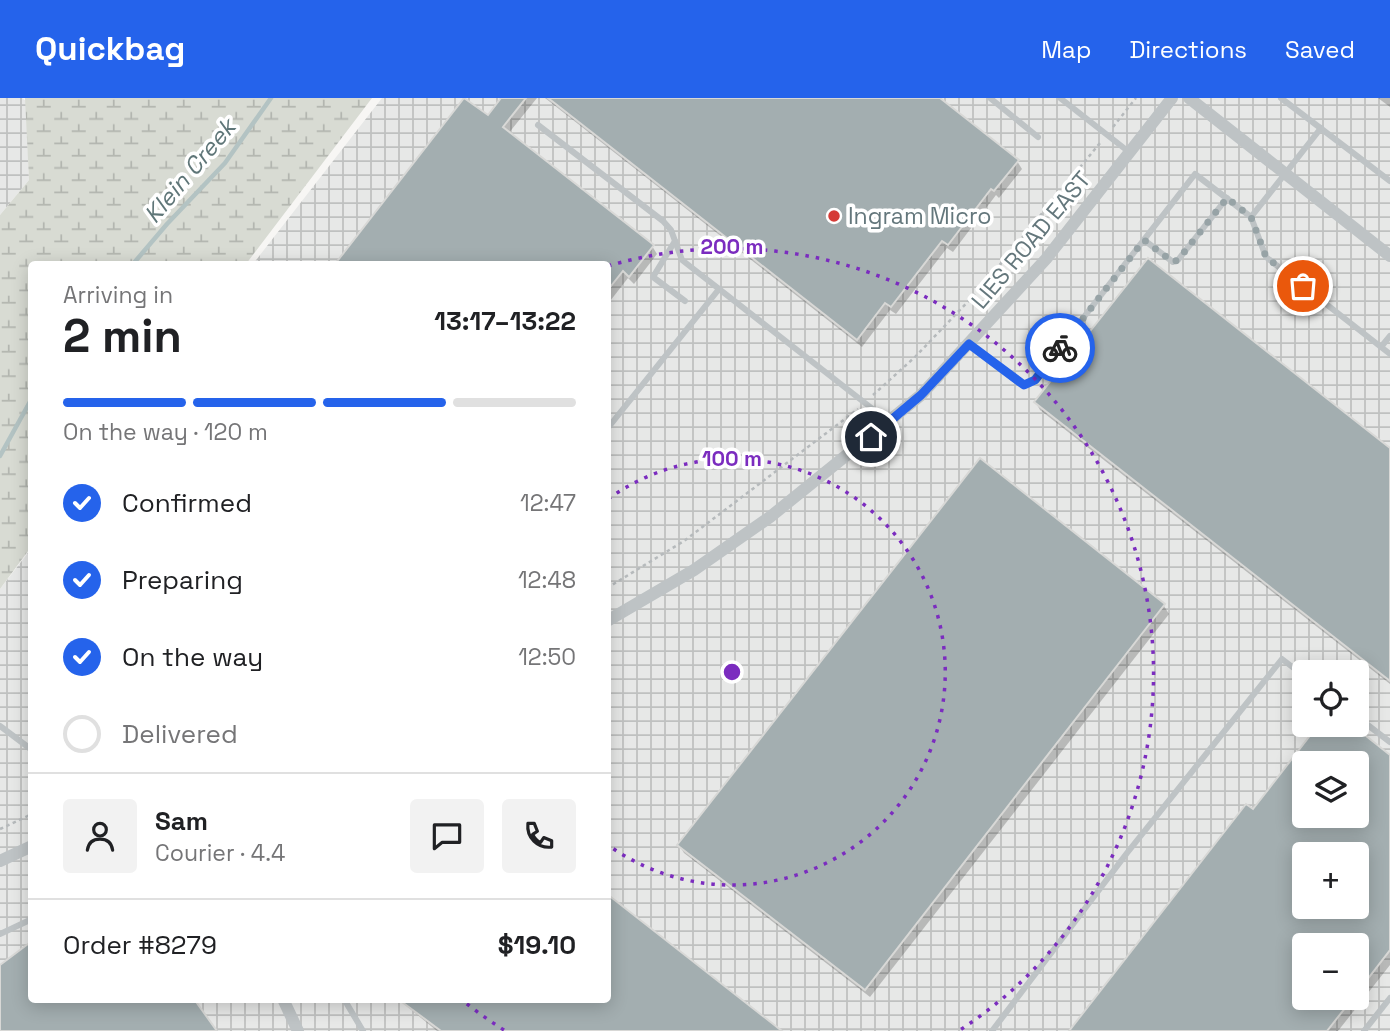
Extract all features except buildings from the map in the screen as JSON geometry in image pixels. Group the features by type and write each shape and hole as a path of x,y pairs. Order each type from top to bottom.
{"street":[{"name":"LIES ROAD EAST","path":"611,619 694,570 770,517 921,395 1046,259 1172,98"},
{"path":"1189,98 1390,257"},
{"path":"0,861 28,848"},
{"path":"285,1003 298,1031"}],"lane":[{"path":"990,98 1038,137"},
{"path":"1060,98 1131,153"},
{"path":"1282,98 1390,180"},
{"path":"538,125 663,221 671,230 682,260 889,421"},
{"path":"1251,217 1321,128"},
{"path":"969,344 1019,383 1028,385 1035,380 1195,174 1251,217 1266,257 1390,354"},
{"path":"1144,240 1173,262 1178,260 1227,198"},
{"path":"675,240 653,277 685,301"},
{"path":"611,424 719,289"},
{"path":"1381,347 1390,336"},
{"path":"992,1031 1127,853 1282,659 1292,667"},
{"path":"0,726 28,747"},
{"path":"1369,726 1390,742"},
{"path":"0,934 28,921"},
{"path":"1364,1031 1390,998"},
{"path":"346,1003 363,1031"}],"path":[{"path":"611,587 684,541 865,402 915,357 979,290 1136,98"},
{"path":"0,830 28,816"}],"shaded area":[{"path":"0,98 22,98 26,101 29,180 0,215"},
{"path":"382,98 1390,98 1390,1031 0,1031 0,589 28,553 28,1003 611,1003 611,261 255,261"}],"green space":[{"path":"25,98 372,98 248,261 28,261 28,551 0,589 0,215 29,180"}],"waterway":[{"name":"Klein Creek","path":"136,261 225,163 271,98"},
{"name":"Klein Creek","path":"0,456 28,405"}],"way so far":[{"path":"1060,348 1144,240 1173,262 1178,260 1227,198 1251,217 1266,257 1303,286"}],"place":[{"name":"Ingram Micro","path":"834,216"}],"route":[{"path":"871,437 921,395 969,344 1024,385 1035,380 1060,348"}]}
